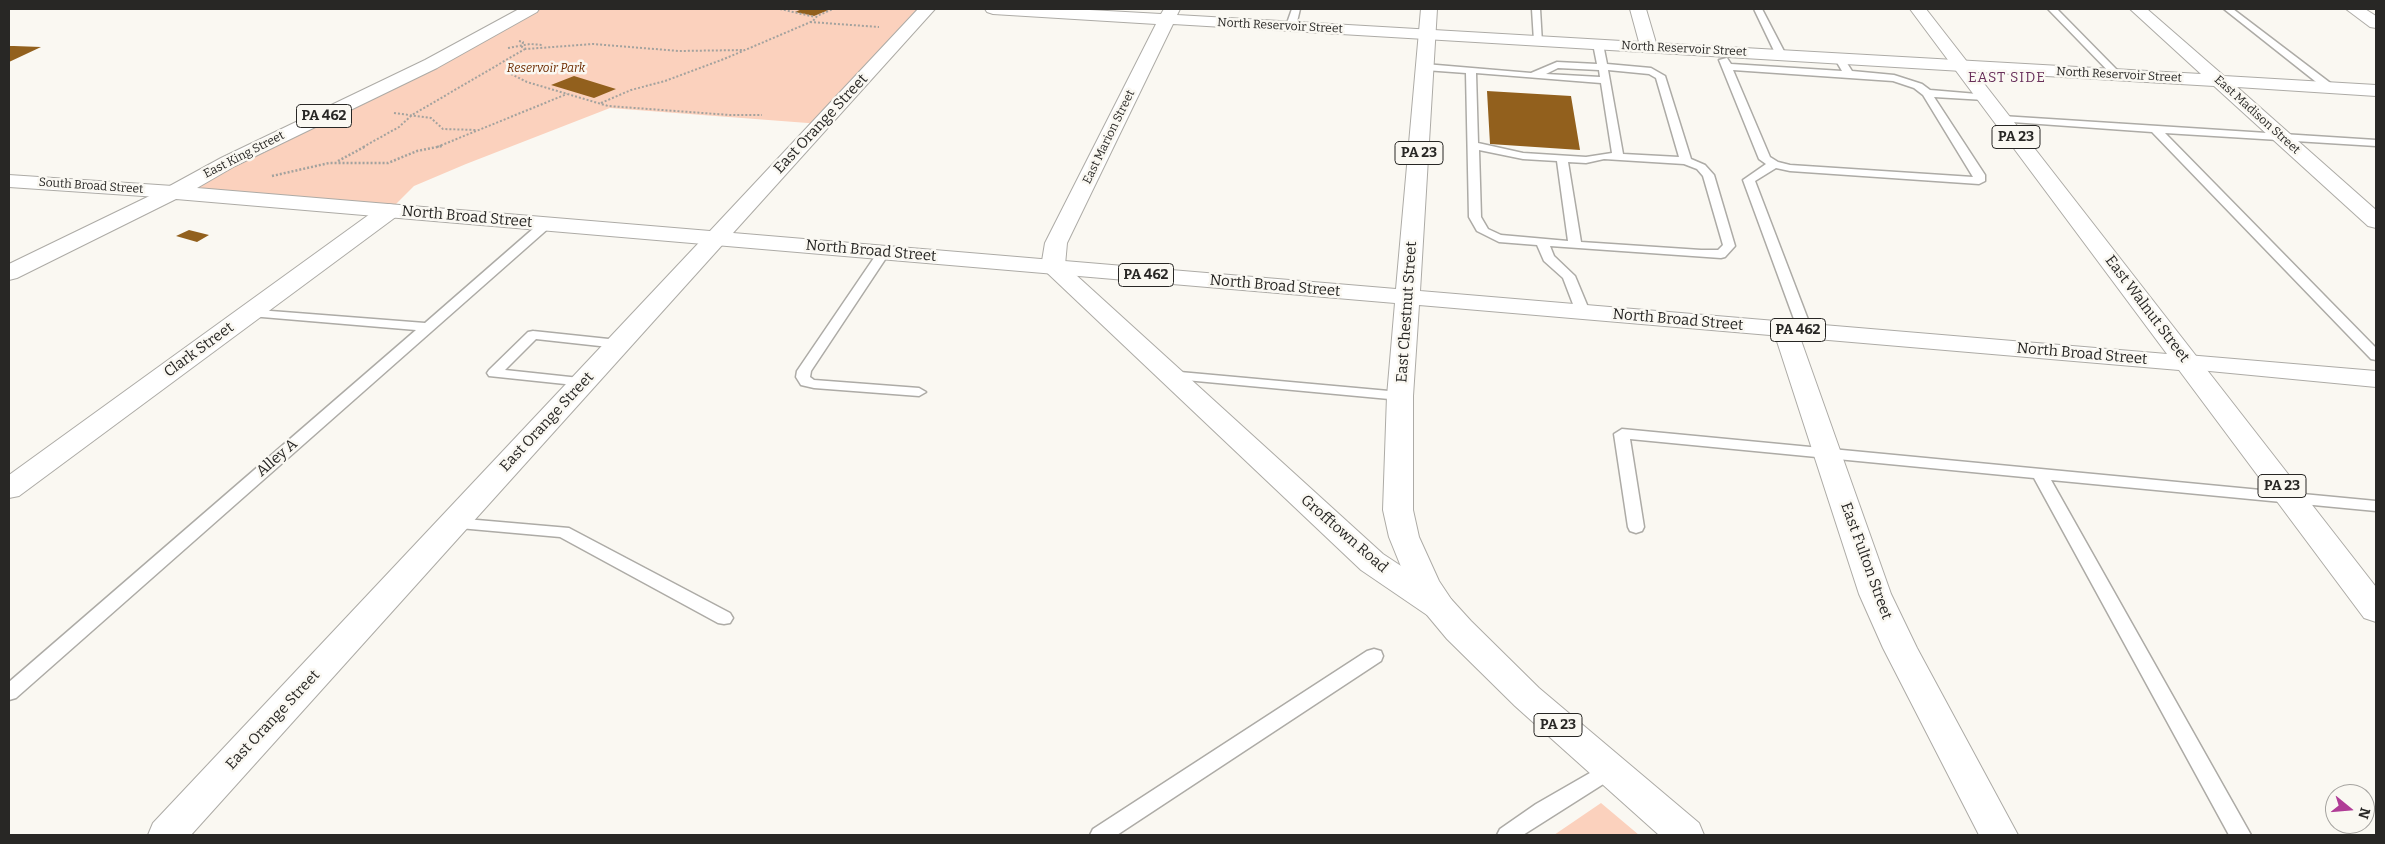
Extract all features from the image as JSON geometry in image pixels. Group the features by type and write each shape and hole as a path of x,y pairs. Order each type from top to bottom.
{"main road":[{"name":"East King Street","path":"9,273 173,192 228,162 372,93 476,40 531,9"},
{"name":"East Orange Street","path":"167,835 927,9"},
{"name":"North Reservoir Street","path":"993,9 1170,14 1291,26 1649,47 1723,59 1782,55 2376,90"},
{"name":"East Chestnut Street","path":"1429,9 1400,396 1398,510 1404,538 1413,561 1424,584 1439,607"},
{"path":"1638,9 1649,47"},
{"name":"East Walnut Street","path":"1918,9 2376,610"},
{"name":"East Madison Street","path":"2138,9 2376,221"},
{"path":"2354,9 2376,23"},
{"name":"East Marion Street","path":"1053,267 1056,243 1170,14"},
{"name":"South Broad Street","path":"9,181 173,192"},
{"name":"North Broad Street","path":"173,192 2376,379"},
{"name":"Clark Street","path":"9,489 389,211"},
{"name":"Grofftown Road","path":"1053,267 1372,562 1439,607 1492,664 1609,770 1685,835"},
{"name":"East Fulton Street","path":"1795,330 1828,454 1883,611 1999,835"}],"lane":[{"path":"1291,26 1296,9"},
{"path":"1536,9 1539,41"},
{"path":"1758,9 1782,55"},
{"path":"2052,9 2117,75"},
{"path":"2228,9 2329,87"},
{"path":"1598,44 1604,67 1618,157"},
{"path":"1723,59 1894,78 1918,86 1927,93 1979,175 1979,181 1790,168 1774,164 1765,159 1723,59"},
{"path":"1840,59 1849,74"},
{"path":"1532,76 1557,65 1651,71 1660,76 1686,161"},
{"path":"1425,67 1472,75 1606,80"},
{"path":"1472,75 1473,145 1475,218 1483,231 1499,238 1720,254 1729,246 1708,175 1701,167 1686,161 1604,156 1586,160 1492,151 1473,145"},
{"path":"1927,93 1985,97"},
{"path":"2002,119 2376,143"},
{"path":"2155,129 2376,356"},
{"path":"1562,158 1575,244"},
{"path":"1774,164 1749,180 1795,330"},
{"name":"Alley A","path":"9,693 546,224"},
{"path":"1542,242 1548,258 1569,276 1583,312"},
{"path":"884,252 804,370 803,377 806,382 814,384 919,392"},
{"path":"250,312 429,326"},
{"path":"584,382 494,373 533,335 618,344"},
{"path":"1170,375 1400,396"},
{"path":"1636,527 1622,434 2376,506"},
{"path":"2040,474 2240,835"},
{"path":"454,523 563,532 724,618"},
{"path":"1100,835 1374,656"},
{"path":"1507,835 1609,770"}],"path":[{"path":"780,9 815,17"},
{"path":"600,103 631,90 673,78 724,59 810,22 815,17 833,9"},
{"path":"810,22 909,29"},
{"path":"848,30 853,25"},
{"path":"476,40 517,40 523,42 522,47 526,49"},
{"path":"337,162 399,127 412,115 526,49 592,44 679,51 745,50"},
{"path":"723,51 726,55 724,59"},
{"path":"511,74 527,82 614,106 730,115 762,115"},
{"path":"267,178 337,162 388,163 417,151 441,146 567,94"},
{"path":"385,112 430,118 443,129 479,130"}],"green space":[{"name":"Reservoir Park","path":"531,9 927,9 821,124 610,108 414,186 389,211 173,192 476,40"},
{"path":"1601,803 1639,835 1554,835"}],"building":[{"path":"802,9 831,9 814,16 795,12"},
{"path":"9,46 14,46 41,47 9,62"},
{"path":"574,76 616,89 594,98 551,85"},
{"path":"1487,91 1571,96 1580,150 1490,144"},
{"path":"189,230 209,235 197,242 176,236"}],"district":[{"name":"EAST SIDE","path":"2007,78"}]}
